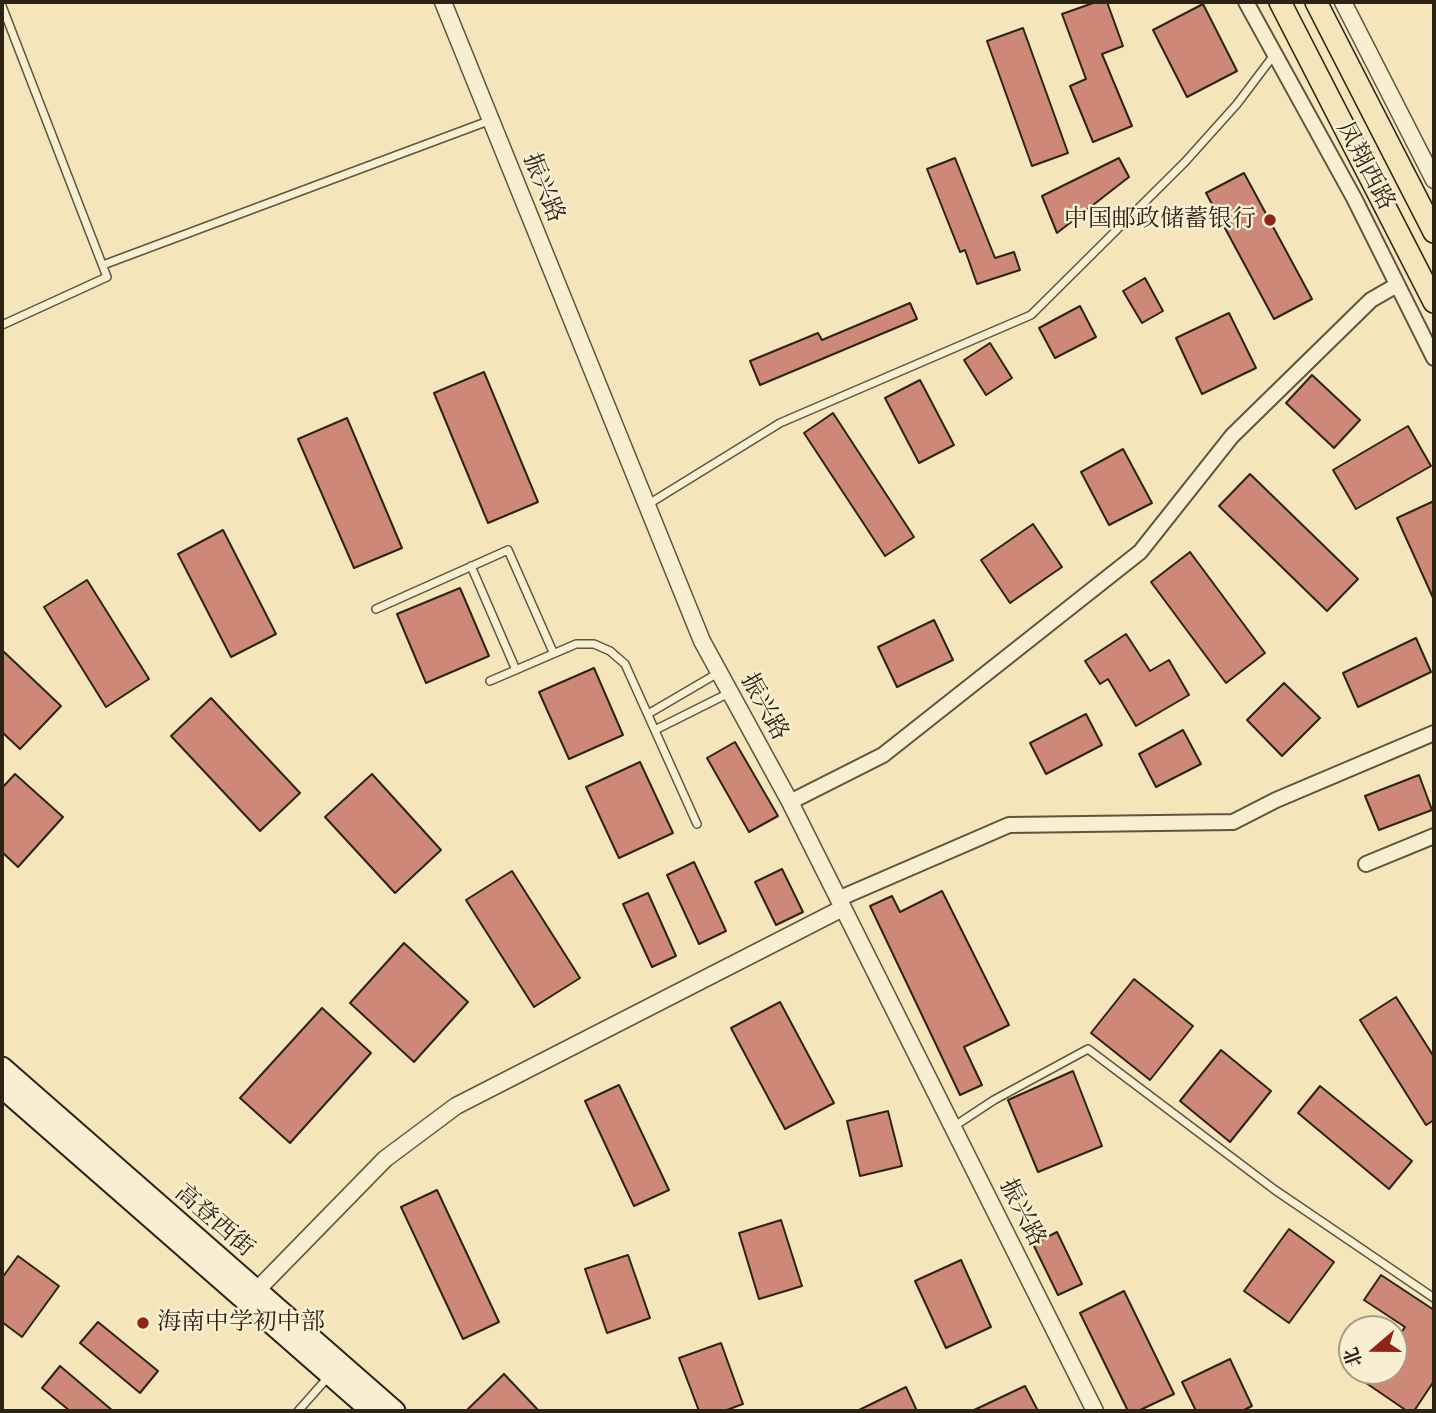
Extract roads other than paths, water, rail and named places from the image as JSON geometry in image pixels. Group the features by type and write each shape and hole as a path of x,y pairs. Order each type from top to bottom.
{"main road":[{"name":"凤翔西路","path":"1280,2 1434,302"},
{"name":"凤翔西路","path":"1316,2 1434,232"},
{"name":"高登西街","path":"2,1067 257,1290 336,1368 371,1411"},
{"name":"高登西街","path":"2,1088 336,1368 395,1411"}],"street":[{"name":"振兴路","path":"443,2 702,641 790,802 1095,1411"},
{"name":"凤翔西路","path":"1246,2 1434,358"},
{"path":"1343,2 1434,180"},
{"path":"790,802 883,755 1140,552 1232,436 1371,300 1397,285"},
{"path":"257,1290 385,1159 456,1106 841,903 1009,825 1233,822 1276,800 1434,733"},
{"path":"1366,864 1434,836"}],"lane":[{"path":"2,6 107,277 2,325"},
{"path":"648,505 780,423 1031,315 1185,162 1237,104 1275,54"},
{"path":"103,265 491,120"},
{"path":"376,609 508,550 553,652"},
{"path":"471,566 516,670"},
{"path":"490,681 576,644 594,644 610,651 625,664 697,824"},
{"path":"648,714 719,673"},
{"path":"655,730 729,693"},
{"path":"953,1127 994,1100 1088,1049 1275,1191 1434,1298"},
{"path":"298,1411 336,1368"}],"place":[{"name":"中国邮政储蓄银行","path":"1270,220"},
{"name":"海南中学初中部","path":"143,1323"}]}
